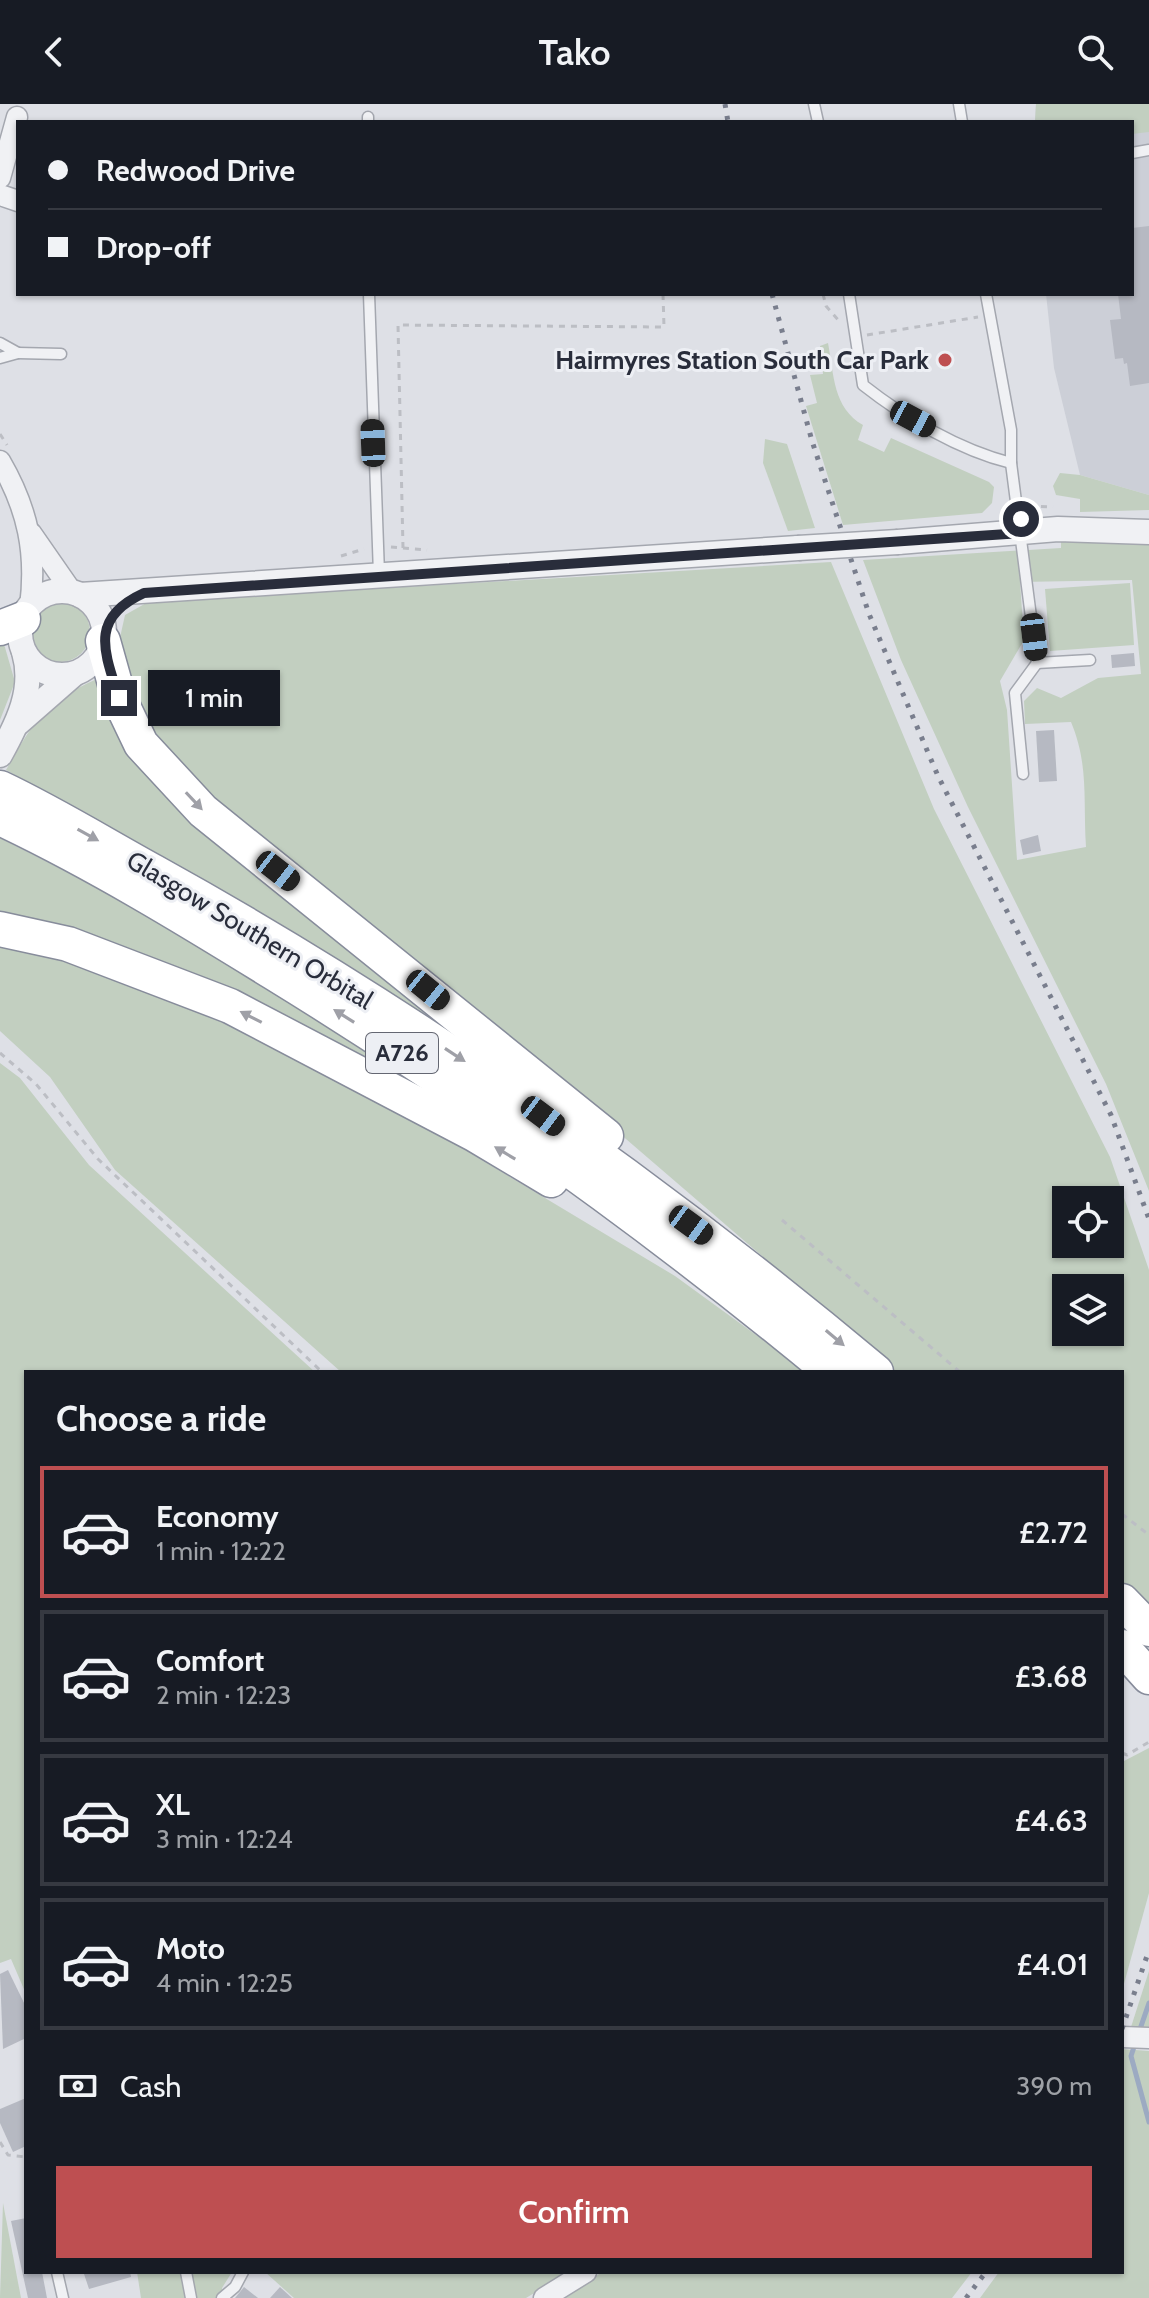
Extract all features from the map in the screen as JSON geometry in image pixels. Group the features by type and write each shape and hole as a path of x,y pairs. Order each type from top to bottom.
{"highway":[{"name":"A726","path":"104,634 119,698 141,744 203,811 641,1164 728,1271"},
{"name":"Glasgow Southern Orbital","path":"7,806 456,1088 587,1181 728,1271 873,1370"},
{"name":"A726","path":"0,929 68,944 230,1006 728,1271"},
{"name":"Glasgow Southern Orbital","path":"728,1271 829,1370"}],"street":[{"path":"0,178 16,121"},
{"path":"0,461 17,494 31,533 35,568 19,626 28,678 17,724 0,755"},
{"path":"19,626 48,594 144,593 1058,529 1149,532"},
{"path":"31,533 76,594 92,604 104,634"},
{"path":"17,724 74,674 92,663 104,634 125,602 144,593"},
{"path":"19,626 42,671 55,675 74,674"},
{"path":"1124,2037 1149,2038"},
{"path":"544,2298 583,2274"}],"lane":[{"path":"369,296 379,576"},
{"path":"849,296 863,385 889,406 1011,463"},
{"path":"986,296 1011,430 1011,463 1037,663 1015,693 1023,774"},
{"path":"0,343 18,353"},
{"path":"0,358 18,353 61,354"},
{"path":"1037,663 1090,660"},
{"path":"57,2274 63,2298"},
{"path":"186,2274 191,2298"},
{"path":"222,2298 235,2287 242,2274"}],"path":[{"path":"403,548 398,325 664,327 663,296"},
{"path":"824,296 826,306 855,337 989,315"},
{"path":"0,1053 36,1084 98,1159 320,1370"},
{"path":"782,1220 958,1370"},
{"path":"1124,1516 1149,1535"},
{"path":"1124,1754 1149,1742"},
{"path":"0,2142 8,2155 24,2157"}],"shaded area":[{"path":"1036,104 1149,104 1149,495 1080,475 1054,368 1046,296 1134,296 1134,120 1035,120"}],"green space":[{"path":"1036,104 1149,104 1149,132 1134,134 1134,120 1035,120"},
{"path":"828,343 840,400 853,418 863,425 858,440 884,452 891,438 989,482 994,487 992,503 982,513 843,525 806,406 817,403 810,375 823,374 820,346"},
{"path":"765,439 787,444 815,528 788,531 763,463"},
{"path":"1060,473 1080,475 1149,495 1149,510 1080,512 1080,499 1056,495 1053,486"},
{"path":"1061,542 1149,542 1149,1191 1106,1084 968,807 901,660 863,560 1061,548","holes":["1132,580 1141,674 1098,678 1061,698 1037,688 1024,701 1025,724 1071,722 1083,768 1086,847 1017,860 1007,710 1000,681 1024,640 1020,582"]},
{"path":"831,562 934,809 1110,1157 1120,1186 1052,1186 1052,1258 1124,1258 1124,1198 1149,1270 1149,1612 1124,1586 1124,1370 895,1370 483,1016 234,821 141,722 119,642 125,615 148,602"},
{"path":"1130,583 1134,645 1050,651 1045,589"},
{"path":"60,602 72,604 81,611 88,620 88,644 81,653 72,660 60,662 48,660 39,653 32,644 30,632 32,620 39,611 48,604"},
{"path":"4,644 15,682 0,720 0,645"},
{"path":"101,677 124,727 569,1114 220,894 6,770 44,713 67,695"},
{"path":"0,838 196,944 386,1063 510,1146 0,920"},
{"path":"0,939 93,967 241,1028 412,1118 675,1276 804,1370 339,1370 115,1170 50,1077 0,1031"},
{"path":"0,1063 20,1078 89,1165 313,1370 24,1370 24,1989 11,1959 0,1963"},
{"path":"1149,1748 1149,1893 1124,1984 1124,1761"},
{"path":"1149,1971 1149,2028 1131,2027"},
{"path":"1124,2049 1149,2051 1149,2298 980,2298 998,2274 1124,2274"},
{"path":"3,2203 21,2298 0,2298"},
{"path":"137,2274 231,2274 222,2288 224,2298 141,2298"},
{"path":"267,2274 566,2274 526,2298 294,2298"},
{"path":"599,2274 970,2274 952,2298 564,2298"}],"building":[{"path":"1149,226 1149,383 1130,386 1127,363 1124,364 1123,358 1115,359 1110,320 1121,319 1118,296 1134,296 1134,228"},
{"path":"1134,653 1135,666 1112,668 1111,655"},
{"path":"1054,730 1057,781 1039,782 1036,731"},
{"path":"1038,835 1041,851 1023,855 1020,840"},
{"path":"8,1970 24,2003 24,2039 3,2049 0,1974"},
{"path":"24,2099 24,2147 13,2152 0,2123 0,2109"},
{"path":"24,2218 24,2274 42,2274 47,2298 28,2298 11,2221"},
{"path":"84,2274 130,2274 131,2277 89,2289"},
{"path":"244,2287 258,2298 235,2298"},
{"path":"280,2287 292,2298 270,2298"}],"waterway":[{"path":"1139,2032 1149,2003"},
{"path":"1136,2041 1131,2056 1149,2122"}],"railway":[{"path":"725,104 728,120"},
{"path":"773,296 812,441 869,614 938,776 1111,1115 1149,1219"},
{"path":"1124,2023 1149,1950"},
{"path":"966,2298 984,2274"}],"place":[{"name":"Hairmyres Station South Car Park","path":"945,360"}],"route":[{"path":"119,698 103,641 104,628 125,602 144,593 1020,533 1021,519"}]}
